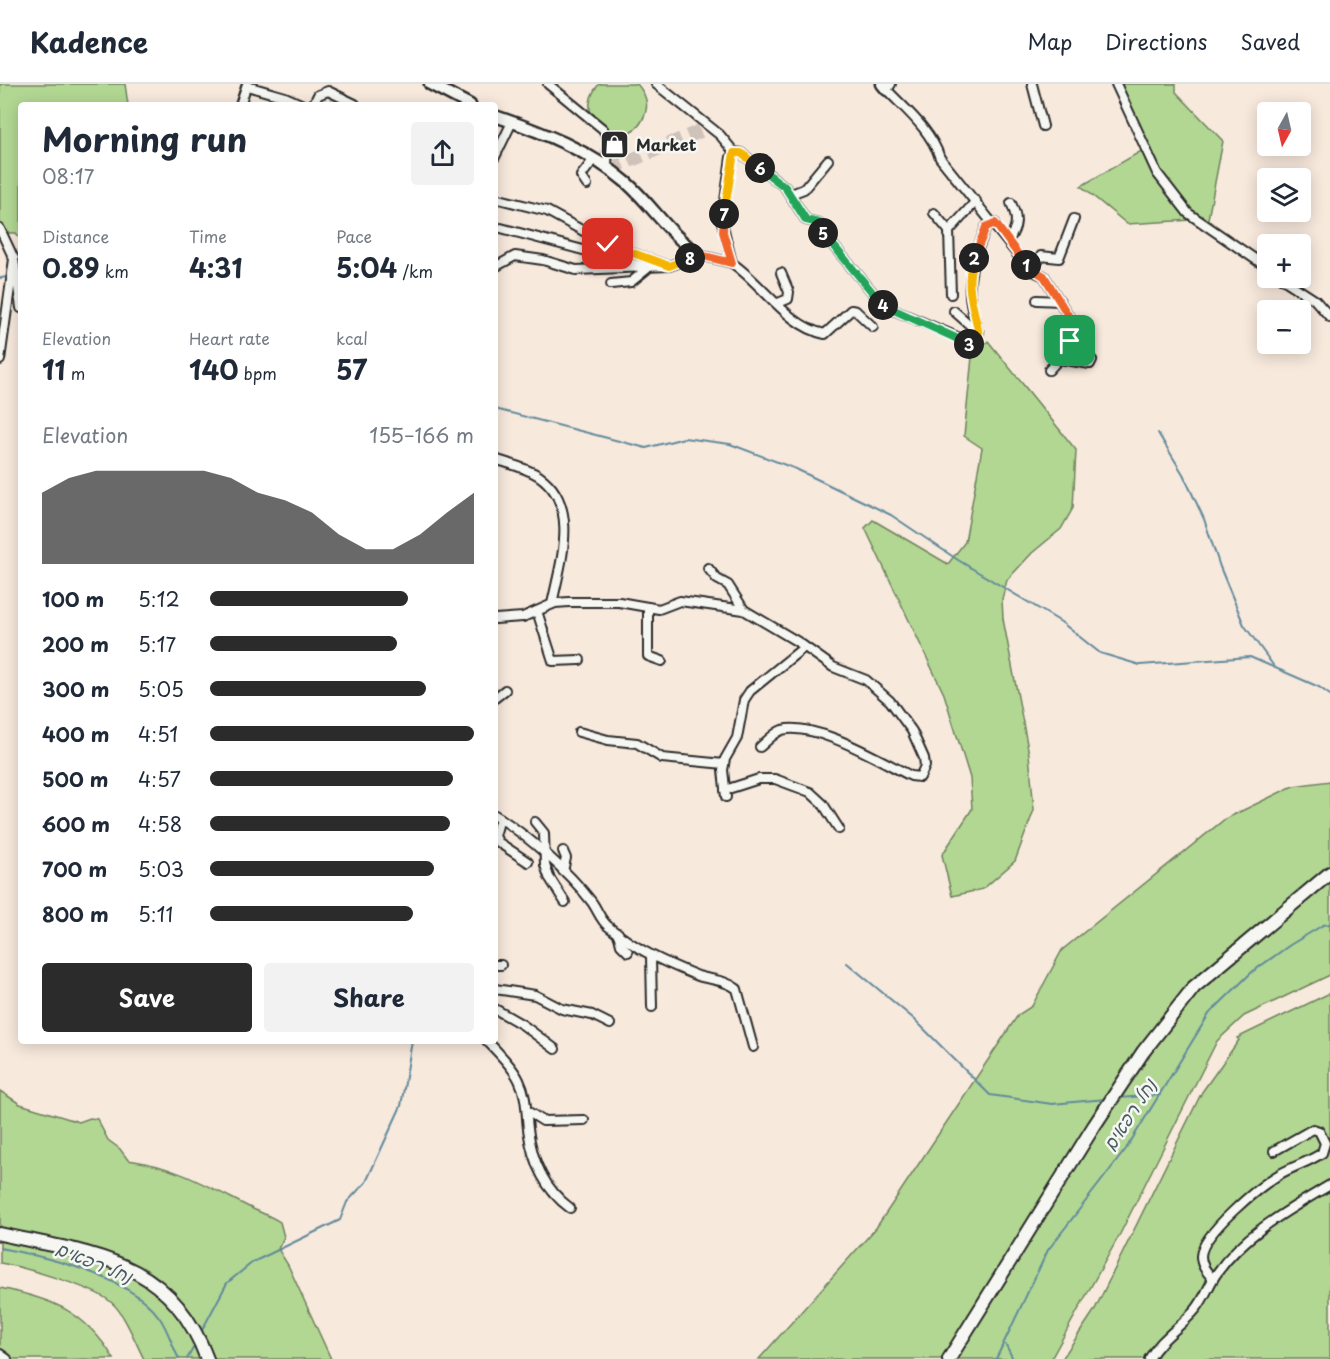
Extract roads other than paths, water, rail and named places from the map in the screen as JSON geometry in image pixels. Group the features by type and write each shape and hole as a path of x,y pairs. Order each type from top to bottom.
{"main road":[{"path":"949,1359 1094,1126 1143,1052 1194,987 1330,873"},
{"path":"0,1234 104,1257 147,1276 169,1296 186,1318 207,1359"}],"street":[{"path":"430,84 464,102"},
{"path":"548,84 603,129 608,139 607,167"},
{"path":"656,84 720,135 734,153 747,157 791,194 802,215 812,223 819,223 822,232 884,306 969,344 978,341 979,333 971,307 969,271 986,227 995,223"},
{"path":"1032,84 1043,126"},
{"path":"1116,84 1157,173 1188,213 1257,260"},
{"path":"241,102 247,85 296,102"},
{"path":"886,86 926,130 940,158 1008,241 1033,271 1044,276 1071,320 1070,341 1092,360 1090,364 1059,359 1049,370"},
{"path":"315,102 318,95 328,90 351,102"},
{"path":"498,117 566,142 607,167 629,185 682,243 700,255 732,263 813,331 825,334 851,310 856,311 873,327"},
{"path":"498,151 512,122"},
{"path":"732,263 722,222 734,153"},
{"path":"587,185 581,176 594,159"},
{"path":"791,194 804,189 828,160"},
{"path":"498,199 547,211 608,244 669,266"},
{"path":"949,231 976,201"},
{"path":"1008,241 1017,224 1011,203"},
{"path":"934,213 949,231 951,294"},
{"path":"1033,271 1041,256 1059,258 1074,219"},
{"path":"501,228 649,268"},
{"path":"0,229 14,259 18,287"},
{"path":"498,265 514,256 543,260 576,270 649,268 669,266 700,255"},
{"path":"0,360 14,259"},
{"path":"611,284 631,282 649,268"},
{"path":"778,303 788,299 789,292 781,273"},
{"path":"1296,288 1315,300 1330,317"},
{"path":"1036,300 1059,302"},
{"path":"954,311 979,333"},
{"path":"498,460 538,476 548,484 561,505 565,535 552,604"},
{"path":"708,568 717,579 728,585 744,610 833,667 866,680 890,701 912,731 924,758 925,766 920,777 911,776 848,744 796,728 779,731 760,747"},
{"path":"498,619 523,617 552,604 619,602 648,608 668,608 672,603 680,601 744,610"},
{"path":"648,608 648,656 662,661"},
{"path":"537,611 553,661 580,660"},
{"path":"803,648 750,691 744,700 737,738 724,764 726,793 759,778 775,779 810,792 823,804 839,829"},
{"path":"498,696 505,690"},
{"path":"579,732 608,740 637,743 662,758 724,764"},
{"path":"498,818 563,871 592,902 600,918 618,933 651,956 705,978 731,984 736,989 753,1047"},
{"path":"535,822 544,833 544,854 549,877 565,902"},
{"path":"498,842 528,862"},
{"path":"563,851 566,858 563,871"},
{"path":"618,933 621,945 628,952"},
{"path":"651,956 652,1007"},
{"path":"498,989 535,995 562,1009 592,1016 610,1024"},
{"path":"498,1012 523,1025 555,1049"},
{"path":"490,1044 519,1078 535,1162 547,1186 570,1208"},
{"path":"527,1111 543,1121 584,1120"},
{"path":"1213,1279 1205,1270 1201,1258 1202,1247 1238,1206 1282,1173 1322,1153 1325,1143 1319,1131 1313,1129 1274,1151"},
{"path":"1149,1359 1158,1344 1198,1306 1213,1279 1238,1249 1256,1234 1330,1185"},
{"path":"0,1354 7,1359"}],"waterway":[{"path":"0,278 9,277"},
{"path":"498,410 646,448 684,438 730,444 796,469 891,515 958,560 1061,622 1100,653 1140,665 1250,657 1319,687 1330,695"},
{"path":"1158,433 1183,474 1204,519 1220,567 1244,625 1273,665"},
{"name":"נחל רפאים","path":"996,1359 1048,1250 1126,1149 1209,1014 1252,972 1290,945 1323,925 1330,924"},
{"path":"847,963 914,1019 990,1095 1052,1104 1106,1099"},
{"path":"200,1334 227,1283 253,1262 340,1220 347,1202 366,1182 401,1106 411,1044"},
{"path":"1118,1098 1160,1095"},
{"name":"נחל רפאים","path":"0,1248 86,1270 129,1290 159,1317 179,1359"},
{"path":"187,1359 195,1345"},
{"path":"1006,1345 1013,1359"}],"tunnel":[{"path":"610,169 710,127"}],"place":[{"name":"Market","path":"615,145"}]}
